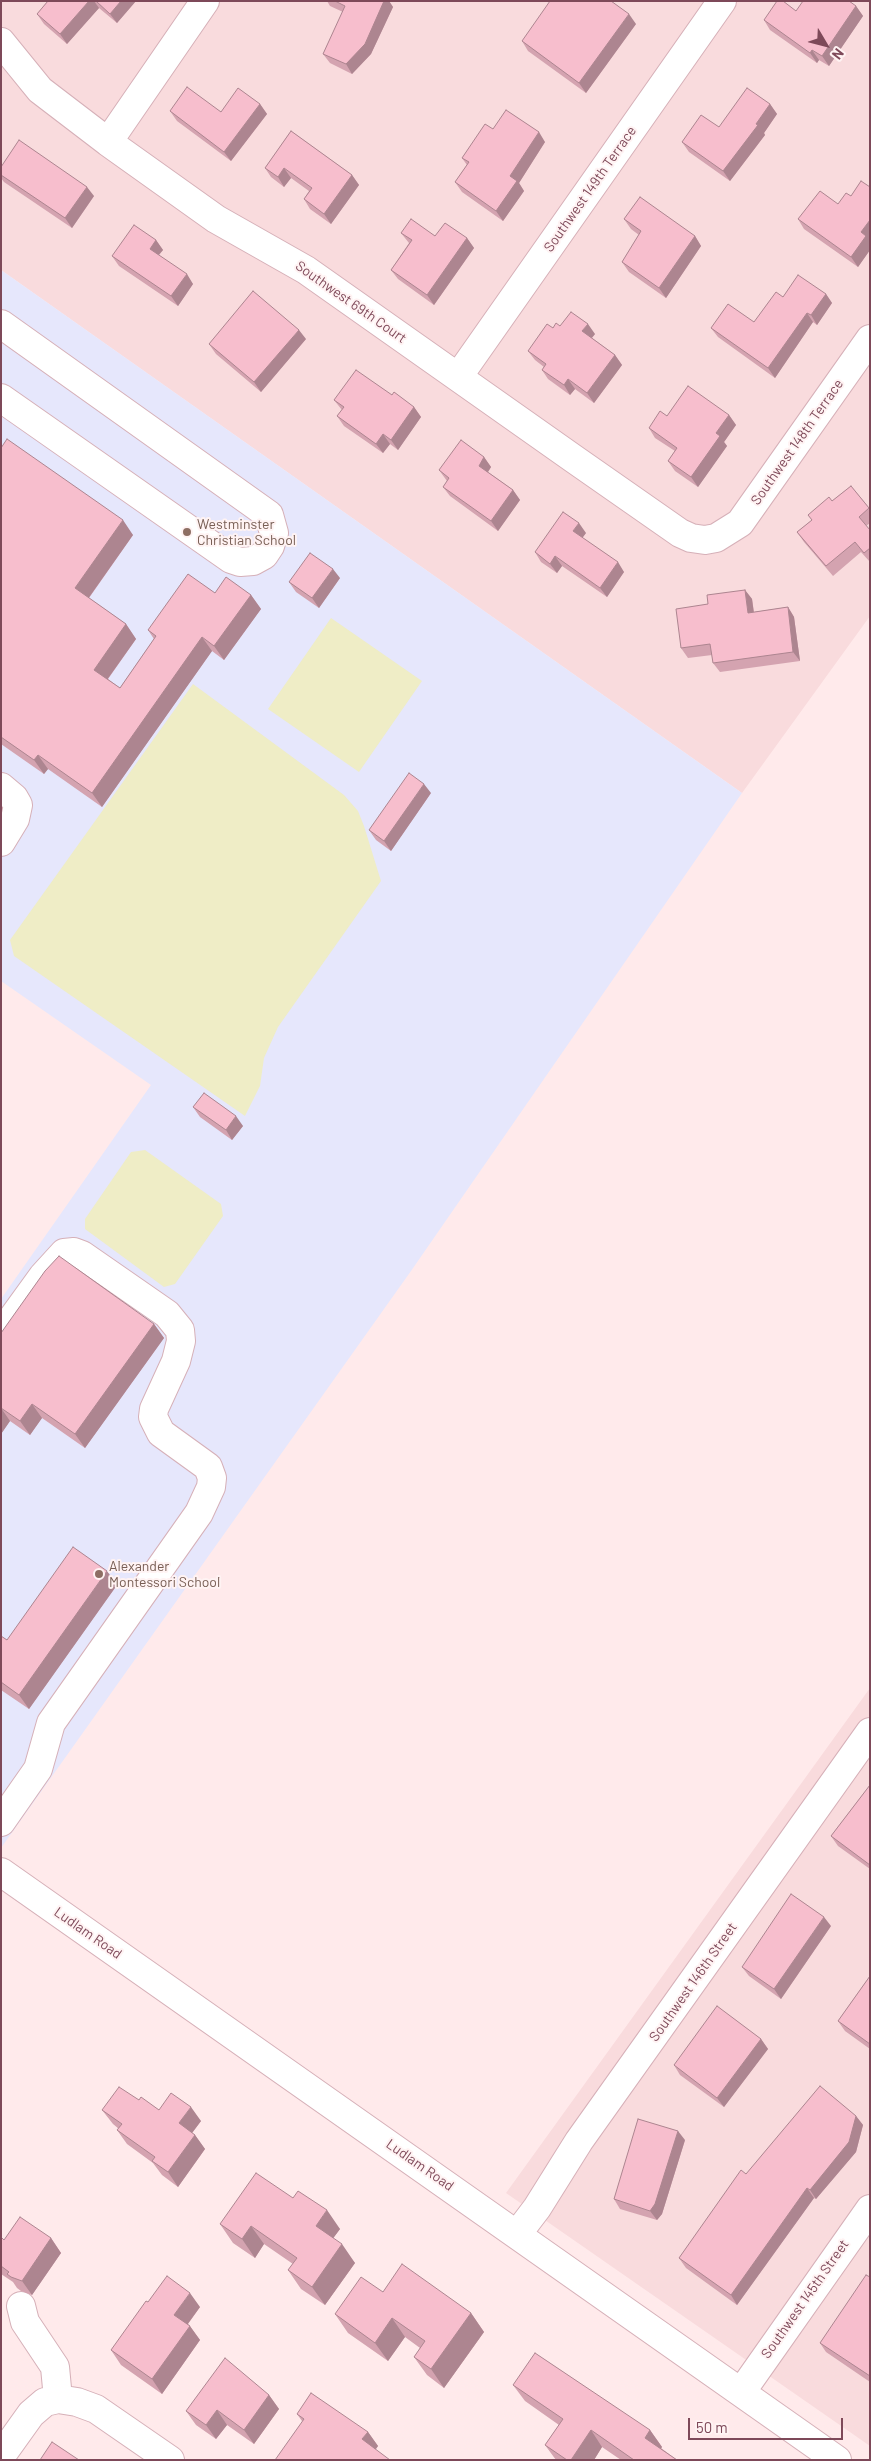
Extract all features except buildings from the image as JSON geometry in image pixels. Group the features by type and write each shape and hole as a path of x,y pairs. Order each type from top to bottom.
{"street":[{"path":"108,142 205,1"},
{"name":"Southwest 149th Terrace","path":"458,377 722,1"},
{"name":"Southwest 69th Court","path":"1,42 40,90 108,142 216,218 306,270 680,533 698,540 716,538"},
{"path":"1,324 269,515 274,533 270,546 264,555 252,561 240,562 231,559 1,398"},
{"name":"Southwest 148th Terrace","path":"716,538 733,529 745,515 870,339"},
{"path":"1,787 14,798 18,806 15,819 1,842"},
{"path":"1,1334 43,1276 64,1253 69,1252 82,1255 167,1314 180,1330 181,1341 176,1361 154,1409 153,1417 158,1428 167,1439 208,1467 212,1478 211,1487 199,1513 51,1723 38,1769 1,1822"},
{"name":"Southwest 146th Street","path":"518,2233 537,2208 579,2141 870,1732"},
{"name":"Ludlam Road","path":"1,1872 518,2233 837,2460"},
{"name":"Southwest 145th Street","path":"742,2391 870,2208"},
{"path":"21,2306 26,2322 55,2366 52,2401"},
{"path":"1,2456 27,2419 52,2401 77,2402 96,2409 170,2460"}],"shaded area":[{"path":"1,1 870,1 870,616 742,793 1,270"},
{"name":"Westminster Christian School","path":"1,270 742,793 411,1271 1,1848 1,1299 151,1085 1,981"},
{"path":"331,618 422,681 359,772 268,709"},
{"path":"193,684 344,795 358,811 381,881 278,1027 264,1058 260,1086 245,1116 14,956 10,940"},
{"path":"145,1150 221,1204 223,1216 175,1284 164,1287 85,1229 85,1219 131,1152"},
{"path":"870,1688 870,2446 506,2193"}],"place":[{"name":"Westminster Christian School","path":"187,532"},
{"name":"Alexander Montessori School","path":"99,1574"}]}
